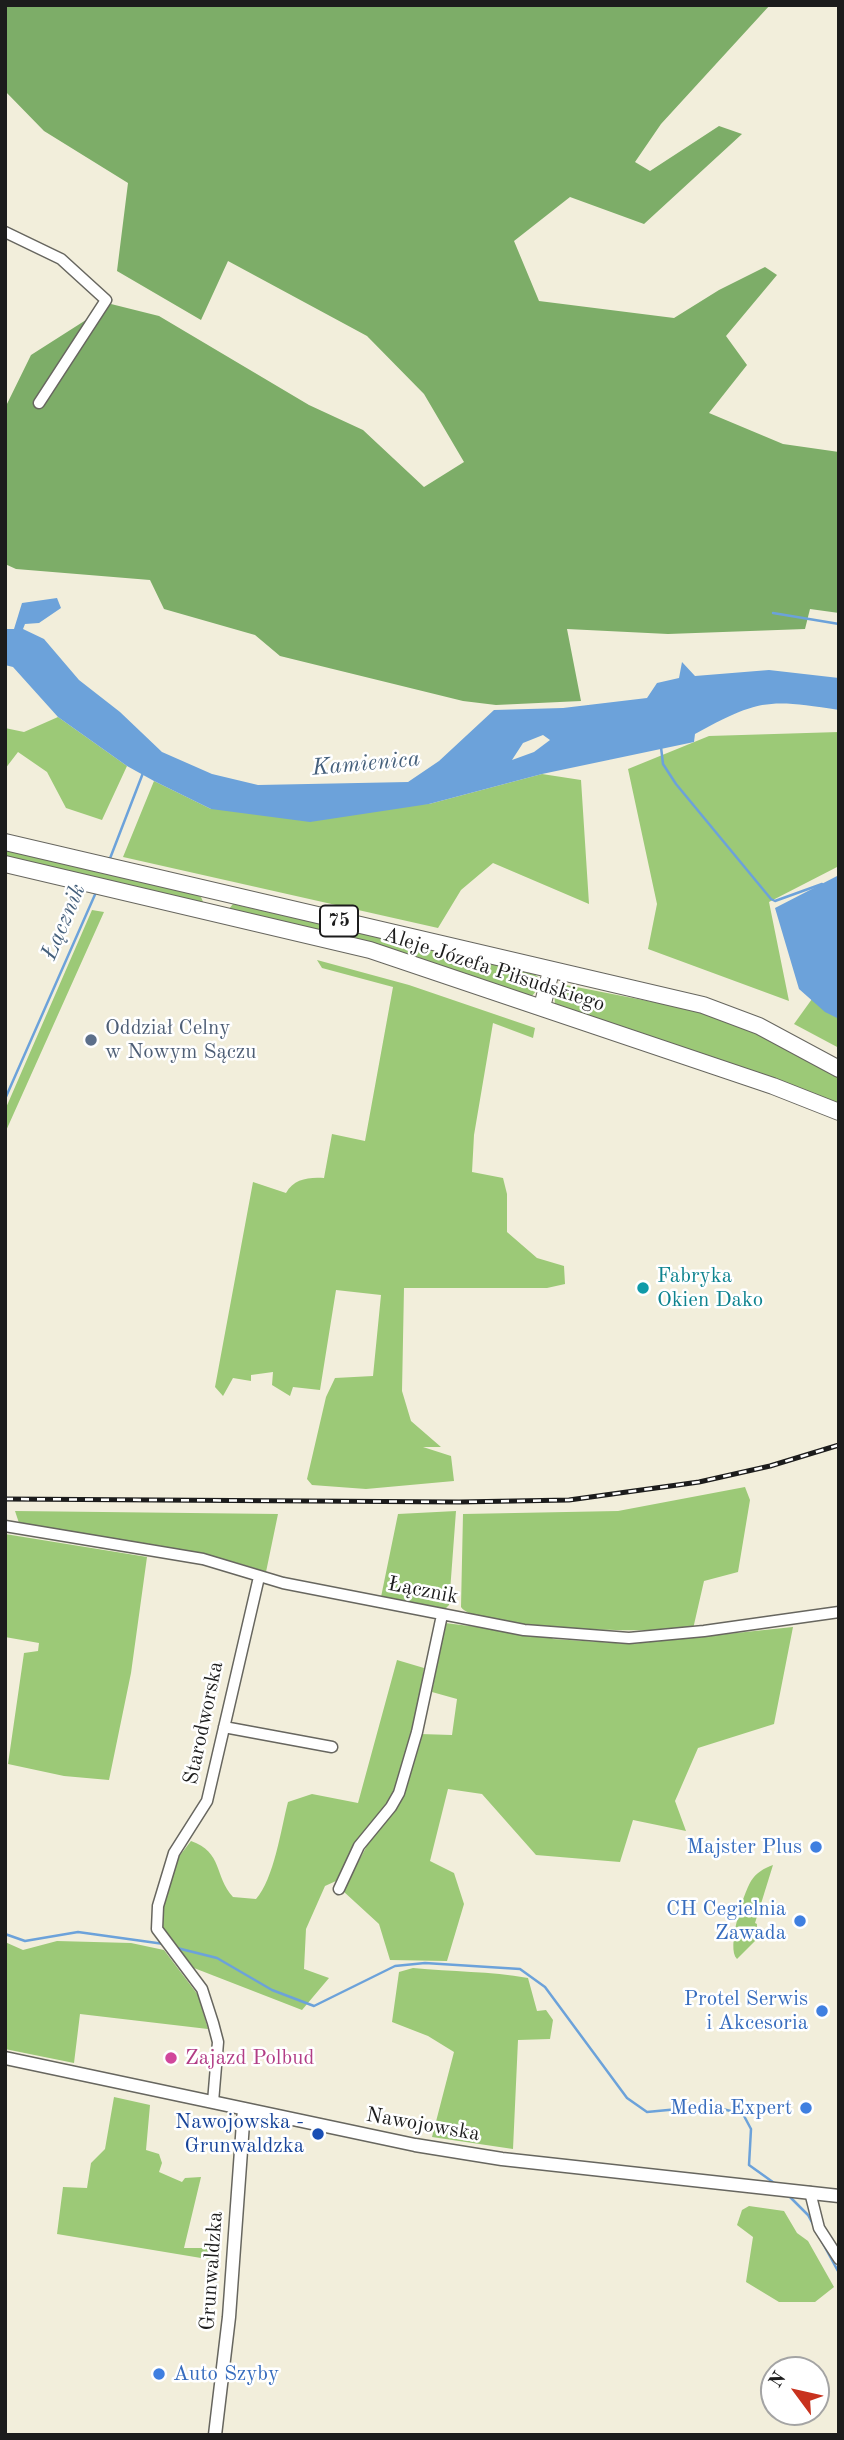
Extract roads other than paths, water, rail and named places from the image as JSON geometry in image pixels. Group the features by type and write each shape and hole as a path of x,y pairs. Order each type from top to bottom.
{"main road":[{"name":"Aleje Józefa Piłsudskiego","path":"5,842 703,1005 759,1026 839,1069"},
{"name":"Aleje Józefa Piłsudskiego","path":"5,864 370,950 542,1007 839,1112"},
{"path":"542,1007 551,971"}],"street":[{"path":"5,232 61,259 106,300 39,403"},
{"name":"Łącznik","path":"5,1526 203,1559 259,1577 524,1630 629,1638 704,1631 839,1612"},
{"name":"Starodworska","path":"213,2102 218,2042 202,1989 157,1929 158,1906 174,1853 207,1801 259,1577"},
{"path":"339,1889 359,1846 399,1793 417,1732 442,1615"},
{"path":"224,1727 332,1747"},
{"name":"Nawojowska","path":"5,2058 415,2145 502,2159 839,2196"},
{"name":"Grunwaldzka","path":"215,2435 229,2317 244,2109"},
{"path":"810,2192 818,2228 839,2259"}],"water":[{"path":"57,598 61,608 39,623 25,624 23,629 44,639 79,680 120,712 162,752 212,774 258,785 408,782 439,761 494,710 563,708 647,698 657,683 679,678 682,662 695,676 769,670 839,678 839,710 796,704 764,705 717,722 695,734 694,742 542,774 429,804 310,822 211,809 127,766 58,717 13,667 5,665 5,629 14,629 22,603","holes":["543,735 550,740 534,752 512,760 523,743"]},
{"path":"839,875 839,1019 825,1012 799,989 775,908"}],"waterway":[{"path":"773,613 839,624"},
{"path":"661,747 663,764 676,784 771,899 775,901 822,884"},
{"name":"Łącznik","path":"109,861 143,773"},
{"name":"Łącznik","path":"5,1099 97,890"},
{"path":"5,1934 25,1941 78,1932 164,1944"},
{"path":"177,1948 217,1958 272,1990 314,2006 395,1966 425,1963 520,1969 545,1987 627,2098 647,2112 710,2106 743,2114 751,2129 749,2165 777,2185"},
{"path":"787,2194 808,2215 814,2226"},
{"path":"820,2238 839,2273"}],"railway":[{"path":"5,1499 459,1502 569,1500 699,1482 770,1466 839,1445"}],"place":[{"name":"Oddział Celny w Nowym Sączu","path":"91,1040"},
{"name":"Fabryka Okien Dako","path":"643,1288"},
{"name":"Majster Plus","path":"816,1847"},
{"name":"CH Cegielnia Zawada","path":"800,1921"},
{"name":"Protel Serwis i Akcesoria","path":"822,2011"},
{"name":"Zajazd Polbud","path":"171,2058"},
{"name":"Media Expert","path":"806,2108"},
{"name":"Nawojowska - Grunwaldzka","path":"318,2134"},
{"name":"Auto Szyby","path":"159,2374"}],"water label":[{"name":"Kamienica","path":"366,764"}]}
